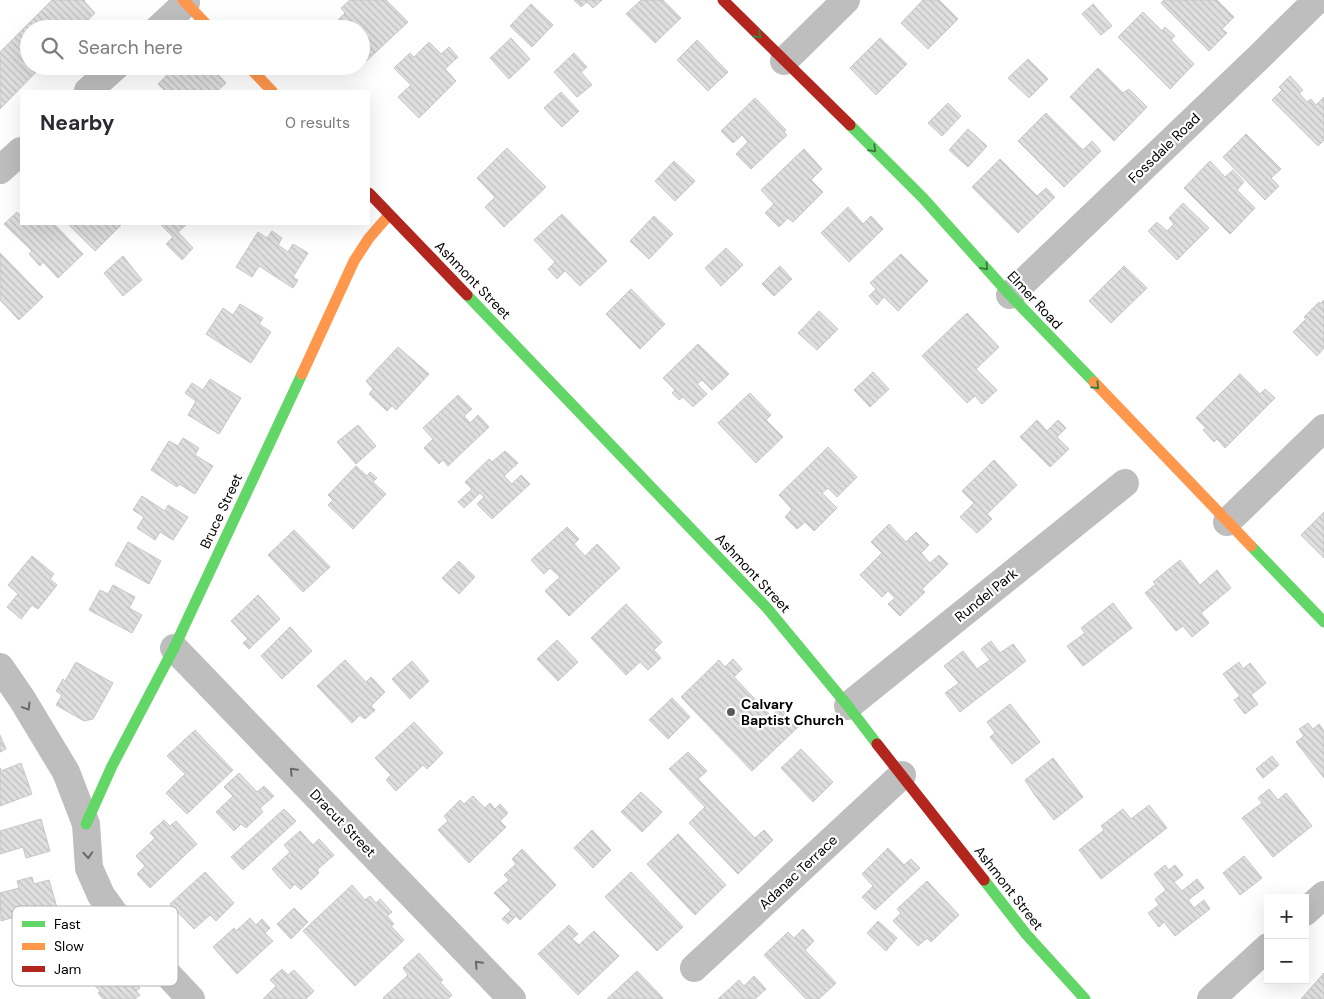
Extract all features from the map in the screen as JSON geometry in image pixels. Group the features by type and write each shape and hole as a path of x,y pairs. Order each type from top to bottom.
{"street":[{"name":"Elmer Road","path":"723,0 923,198 1010,295 1324,622"},
{"path":"784,61 846,0"},
{"name":"Fossdale Road","path":"1010,295 1317,0"},
{"path":"166,20 184,1 202,20"},
{"path":"89,90 106,75"},
{"path":"257,75 271,90"},
{"path":"0,170 20,152"},
{"name":"Ashmont Street","path":"370,194 767,608 848,706 1026,934 1085,999"},
{"name":"Bruce Street","path":"86,824 112,766 174,648 354,261 369,238 389,214"},
{"path":"1227,522 1324,428"},
{"name":"Rundel Park","path":"848,706 1125,483"},
{"name":"Dracut Street","path":"174,648 512,999"},
{"path":"0,667 22,699 66,772 86,824 89,868 101,895 109,906"},
{"name":"Adanac Terrace","path":"694,968 902,775"},
{"path":"1309,908 1324,895"},
{"path":"1211,999 1264,951"},
{"path":"178,985 191,999"}],"building":[{"path":"52,0 85,0 95,13 88,20 32,20"},
{"path":"350,0 386,0 408,22 370,58 370,20 338,20 345,13 341,8"},
{"path":"574,0 602,0 593,8 587,2 581,7"},
{"path":"641,0 663,0 681,18 655,43 626,14"},
{"path":"923,0 939,0 958,19 928,49 901,23"},
{"path":"1164,0 1217,0 1234,17 1222,29 1227,33 1209,51 1161,3"},
{"path":"531,4 553,25 532,47 510,26"},
{"path":"1093,4 1112,26 1101,35 1082,14"},
{"path":"1143,12 1162,31 1165,27 1175,36 1171,40 1194,64 1170,89 1118,37"},
{"path":"20,32 20,75 33,75 0,109 0,52"},
{"path":"511,38 530,59 509,79 490,58"},
{"path":"880,38 907,64 876,95 850,68"},
{"path":"697,40 728,72 708,91 677,60"},
{"path":"429,42 441,54 449,47 458,57 445,69 456,81 419,118 398,97 411,85 394,68 410,53 414,57"},
{"path":"574,53 587,67 581,72 592,85 577,97 554,72"},
{"path":"1028,59 1048,79 1029,98 1008,78"},
{"path":"1098,68 1123,93 1129,89 1147,107 1114,141 1070,97"},
{"path":"167,75 218,75 226,83 218,90 164,90 158,84"},
{"path":"1290,76 1303,90 1299,93 1307,102 1311,99 1316,105 1324,97 1324,140 1318,146 1272,100 1282,90 1279,87"},
{"path":"561,92 579,111 562,127 544,108"},
{"path":"755,98 786,130 784,132 787,135 751,169 736,154 748,142 742,135 733,143 721,131"},
{"path":"948,103 961,116 942,136 928,123"},
{"path":"1046,113 1083,150 1092,141 1101,151 1064,187 1018,141"},
{"path":"968,129 987,146 968,167 949,150"},
{"path":"1246,134 1281,169 1271,178 1279,186 1265,200 1223,157"},
{"path":"507,148 546,187 504,227 485,207 495,197 477,178"},
{"path":"804,149 822,169 811,180 823,192 793,222 788,218 779,227 765,213 774,204 761,190"},
{"path":"1000,159 1037,196 1046,188 1055,197 1018,233 972,187"},
{"path":"674,161 695,181 675,201 655,181"},
{"path":"1210,161 1225,177 1233,170 1244,182 1237,190 1255,208 1230,234 1184,188"},
{"path":"1183,203 1209,228 1177,260 1148,231 1157,222 1167,231 1174,224 1169,218"},
{"path":"848,207 863,224 871,216 883,229 849,262 821,233"},
{"path":"17,212 20,215 20,225 55,225 83,254 58,278 43,262 40,266 29,254 32,251 4,224"},
{"path":"562,214 607,261 580,286 565,271 557,279 548,269 555,262 534,240"},
{"path":"654,216 673,234 649,259 630,241"},
{"path":"69,225 121,225 95,251"},
{"path":"161,225 186,225 178,232 193,248 182,260 166,244 173,237"},
{"path":"272,231 282,238 278,245 288,252 293,244 308,253 293,277 298,280 293,288 259,266 252,277 236,267 258,232 267,238"},
{"path":"726,248 743,265 721,286 705,268"},
{"path":"0,253 43,297 19,320 0,300"},
{"path":"901,254 928,281 898,311 884,297 877,305 869,296 876,289 870,283"},
{"path":"123,256 142,280 123,296 104,273"},
{"path":"780,266 792,279 774,296 762,284"},
{"path":"1124,266 1147,288 1111,323 1089,301"},
{"path":"631,289 665,324 640,349 606,314"},
{"path":"1324,300 1324,348 1317,356 1293,332 1306,319 1304,317 1319,302 1320,304"},
{"path":"240,304 263,318 259,324 271,332 251,363 206,334 223,308 233,315"},
{"path":"819,311 838,329 817,350 798,333"},
{"path":"967,313 999,347 976,369 997,390 982,404 975,396 967,403 922,356"},
{"path":"698,344 729,374 712,390 702,380 697,384 707,394 693,407 683,397 679,400 672,393 675,390 663,378"},
{"path":"398,347 429,374 396,410 392,406 387,411 369,394 373,389 366,381"},
{"path":"873,372 889,389 870,407 854,390"},
{"path":"1240,374 1260,394 1265,389 1275,398 1225,448 1217,439 1214,442 1203,430 1206,428 1196,418"},
{"path":"210,379 241,398 219,434 188,415 196,401 185,393 192,383 203,390"},
{"path":"750,393 771,415 766,420 783,437 756,463 718,423"},
{"path":"458,395 472,409 464,416 470,423 478,415 489,427 448,466 443,460 439,464 424,448 433,439 423,428"},
{"path":"1037,420 1047,431 1058,420 1066,428 1057,437 1069,449 1050,467 1020,437"},
{"path":"358,425 376,446 356,464 337,442"},
{"path":"183,438 199,448 195,455 213,466 195,494 179,484 177,487 151,470 169,441 178,446"},
{"path":"828,447 857,477 837,497 828,488 822,493 837,508 814,531 805,522 797,529 785,517 792,509 779,495"},
{"path":"505,451 518,463 504,476 512,484 521,475 530,484 492,519 477,504 484,497 480,493 464,508 458,502 472,489 465,482 489,459 492,462"},
{"path":"994,460 1017,485 987,514 992,519 977,533 960,517 974,503 962,491"},
{"path":"356,466 367,476 370,472 377,478 373,482 386,494 353,529 328,505 333,500 328,495"},
{"path":"142,496 165,511 168,505 188,517 173,540 160,532 155,540 137,528 144,517 133,510"},
{"path":"1324,512 1324,558 1301,535"},
{"path":"889,524 906,542 916,532 929,545 921,553 930,563 939,555 948,564 922,589 925,592 900,616 888,604 895,598 888,591 882,597 860,575 882,553 871,542"},
{"path":"567,527 579,539 574,544 585,556 597,544 620,568 569,616 545,591 560,577 550,568 544,574 531,560"},
{"path":"294,530 330,567 303,592 268,555"},
{"path":"128,542 161,561 149,584 115,565"},
{"path":"32,556 54,574 50,579 57,585 38,609 32,605 21,619 7,607 18,594 8,585"},
{"path":"1180,560 1200,585 1217,570 1231,588 1201,613 1209,623 1192,637 1183,626 1176,631 1145,593 1156,584 1153,582"},
{"path":"459,561 475,577 459,594 442,578"},
{"path":"113,585 135,597 129,608 142,615 132,633 89,610 100,590 108,594"},
{"path":"258,595 280,619 249,649 243,643 248,639 231,621"},
{"path":"1113,603 1132,628 1083,666 1067,646 1085,633 1081,628"},
{"path":"626,604 662,642 654,650 661,658 648,670 640,662 626,675 591,638"},
{"path":"290,627 312,651 282,679 261,656"},
{"path":"557,640 578,662 558,681 537,659"},
{"path":"991,641 1000,653 1013,644 1026,661 960,712 945,693 959,683 944,666 963,651 977,669 990,660 981,649"},
{"name":"Calvary Baptist Church","path":"733,659 742,669 734,677 771,716 780,708 798,727 752,771 681,697 719,660 725,667"},
{"path":"345,660 366,682 371,677 385,692 371,706 375,710 365,719 360,715 352,723 317,686"},
{"path":"412,661 429,681 410,699 392,679"},
{"path":"76,662 113,683 93,719 84,721 56,705 62,695 56,691 63,679 65,681"},
{"path":"1239,662 1243,669 1250,663 1266,683 1251,695 1258,704 1245,714 1234,700 1240,696 1223,674"},
{"path":"672,698 690,717 668,739 649,720"},
{"path":"1010,704 1040,742 1012,764 990,737 995,733 987,722"},
{"path":"414,722 443,753 427,769 423,765 396,791 386,780 391,775 375,758"},
{"path":"1308,723 1313,729 1319,724 1324,731 1324,778 1296,742 1304,736 1299,729"},
{"path":"195,730 233,770 187,814 166,793 185,774 167,756"},
{"path":"0,735 6,749 0,752"},
{"path":"801,749 833,782 813,802 781,768"},
{"path":"688,752 707,771 698,779 755,838 764,830 773,840 738,874 689,823 705,807 669,769"},
{"path":"1272,756 1279,765 1263,778 1256,769"},
{"path":"1053,758 1083,797 1054,820 1025,780"},
{"path":"21,763 32,794 0,806 0,768 1,771"},
{"path":"239,773 257,792 264,786 274,796 260,808 263,812 246,828 241,824 234,831 216,812 233,796 224,787"},
{"path":"1269,789 1278,800 1286,793 1312,826 1273,857 1242,818 1262,803 1258,798"},
{"path":"641,792 662,812 642,832 621,812"},
{"path":"473,796 485,808 490,803 495,809 500,804 508,813 500,821 506,827 469,863 438,830 448,821 444,816 460,800 464,804"},
{"path":"1149,805 1167,828 1101,879 1079,850 1104,830 1101,826 1123,809 1131,819"},
{"path":"284,809 296,821 243,870 231,857"},
{"path":"41,819 50,851 26,858 23,847 0,854 0,831"},
{"path":"164,820 170,826 176,821 197,844 150,888 137,874 145,866 136,856 155,838 150,833"},
{"path":"592,830 611,850 593,868 574,848"},
{"path":"300,831 313,845 319,839 334,855 317,870 319,873 301,890 295,884 290,889 272,869 290,852 284,845"},
{"path":"678,834 726,885 695,915 647,864"},
{"path":"888,848 904,865 911,859 920,868 875,910 862,897 873,886 862,874"},
{"path":"522,849 556,885 520,920 516,916 508,924 502,919 511,910 494,893 509,880 504,875 516,864 512,859"},
{"path":"1244,856 1262,878 1240,895 1223,873"},
{"path":"1165,865 1169,870 1175,865 1183,875 1174,882 1182,891 1197,879 1204,888 1188,900 1194,908 1204,900 1210,909 1175,936 1164,922 1159,927 1148,913 1159,905 1155,899 1166,890 1154,874"},
{"path":"205,872 234,903 216,921 210,915 194,929 178,912 178,906 170,904"},
{"path":"631,872 683,927 657,951 605,897"},
{"path":"32,877 34,884 49,880 57,906 12,906 12,918 1,921 0,893 19,888 17,881"},
{"path":"927,881 959,915 931,942 927,938 918,946 893,921 901,913 897,909"},
{"path":"352,885 365,900 370,896 376,903 380,899 392,912 387,916 394,924 391,926 404,940 355,986 303,931"},
{"path":"294,908 308,922 291,939 277,924"},
{"path":"250,918 256,925 262,919 270,928 265,933 273,941 237,974 213,947 234,928 236,931"},
{"path":"878,921 897,938 886,951 867,933"},
{"path":"569,925 578,934 572,939 579,945 594,931 619,956 578,995 538,954"},
{"path":"803,929 814,941 805,950 836,983 819,999 806,999 764,955 788,932 794,938"},
{"path":"419,953 443,980 440,982 452,995 448,999 384,999 408,975 403,968"},
{"path":"282,969 288,975 294,970 314,991 306,999 263,999 276,986 270,980"},
{"path":"637,971 662,999 607,999"},
{"path":"1324,973 1324,999 1301,999"},
{"path":"754,976 766,989 755,999 718,999 739,980 744,986"},
{"path":"95,986 138,986 140,988 136,991 140,995 135,999 103,999 98,993 100,991"}],"traffic: fast":[{"path":"850,125 923,198 1010,295 1094,382"},
{"path":"467,295 767,608 877,744"},
{"path":"86,824 112,766 174,648 302,374"},
{"path":"1251,546 1324,622"},
{"path":"984,880 1026,934 1085,999"}],"traffic: slow":[{"path":"183,0 202,20"},
{"path":"257,75 271,90"},
{"path":"302,374 354,261 369,238 389,215"},
{"path":"1094,382 1251,546"}],"traffic: jam":[{"path":"723,0 850,125"},
{"path":"370,194 467,295"},
{"path":"877,744 984,880"}],"place":[{"name":"Calvary Baptist Church","path":"731,712"}]}
